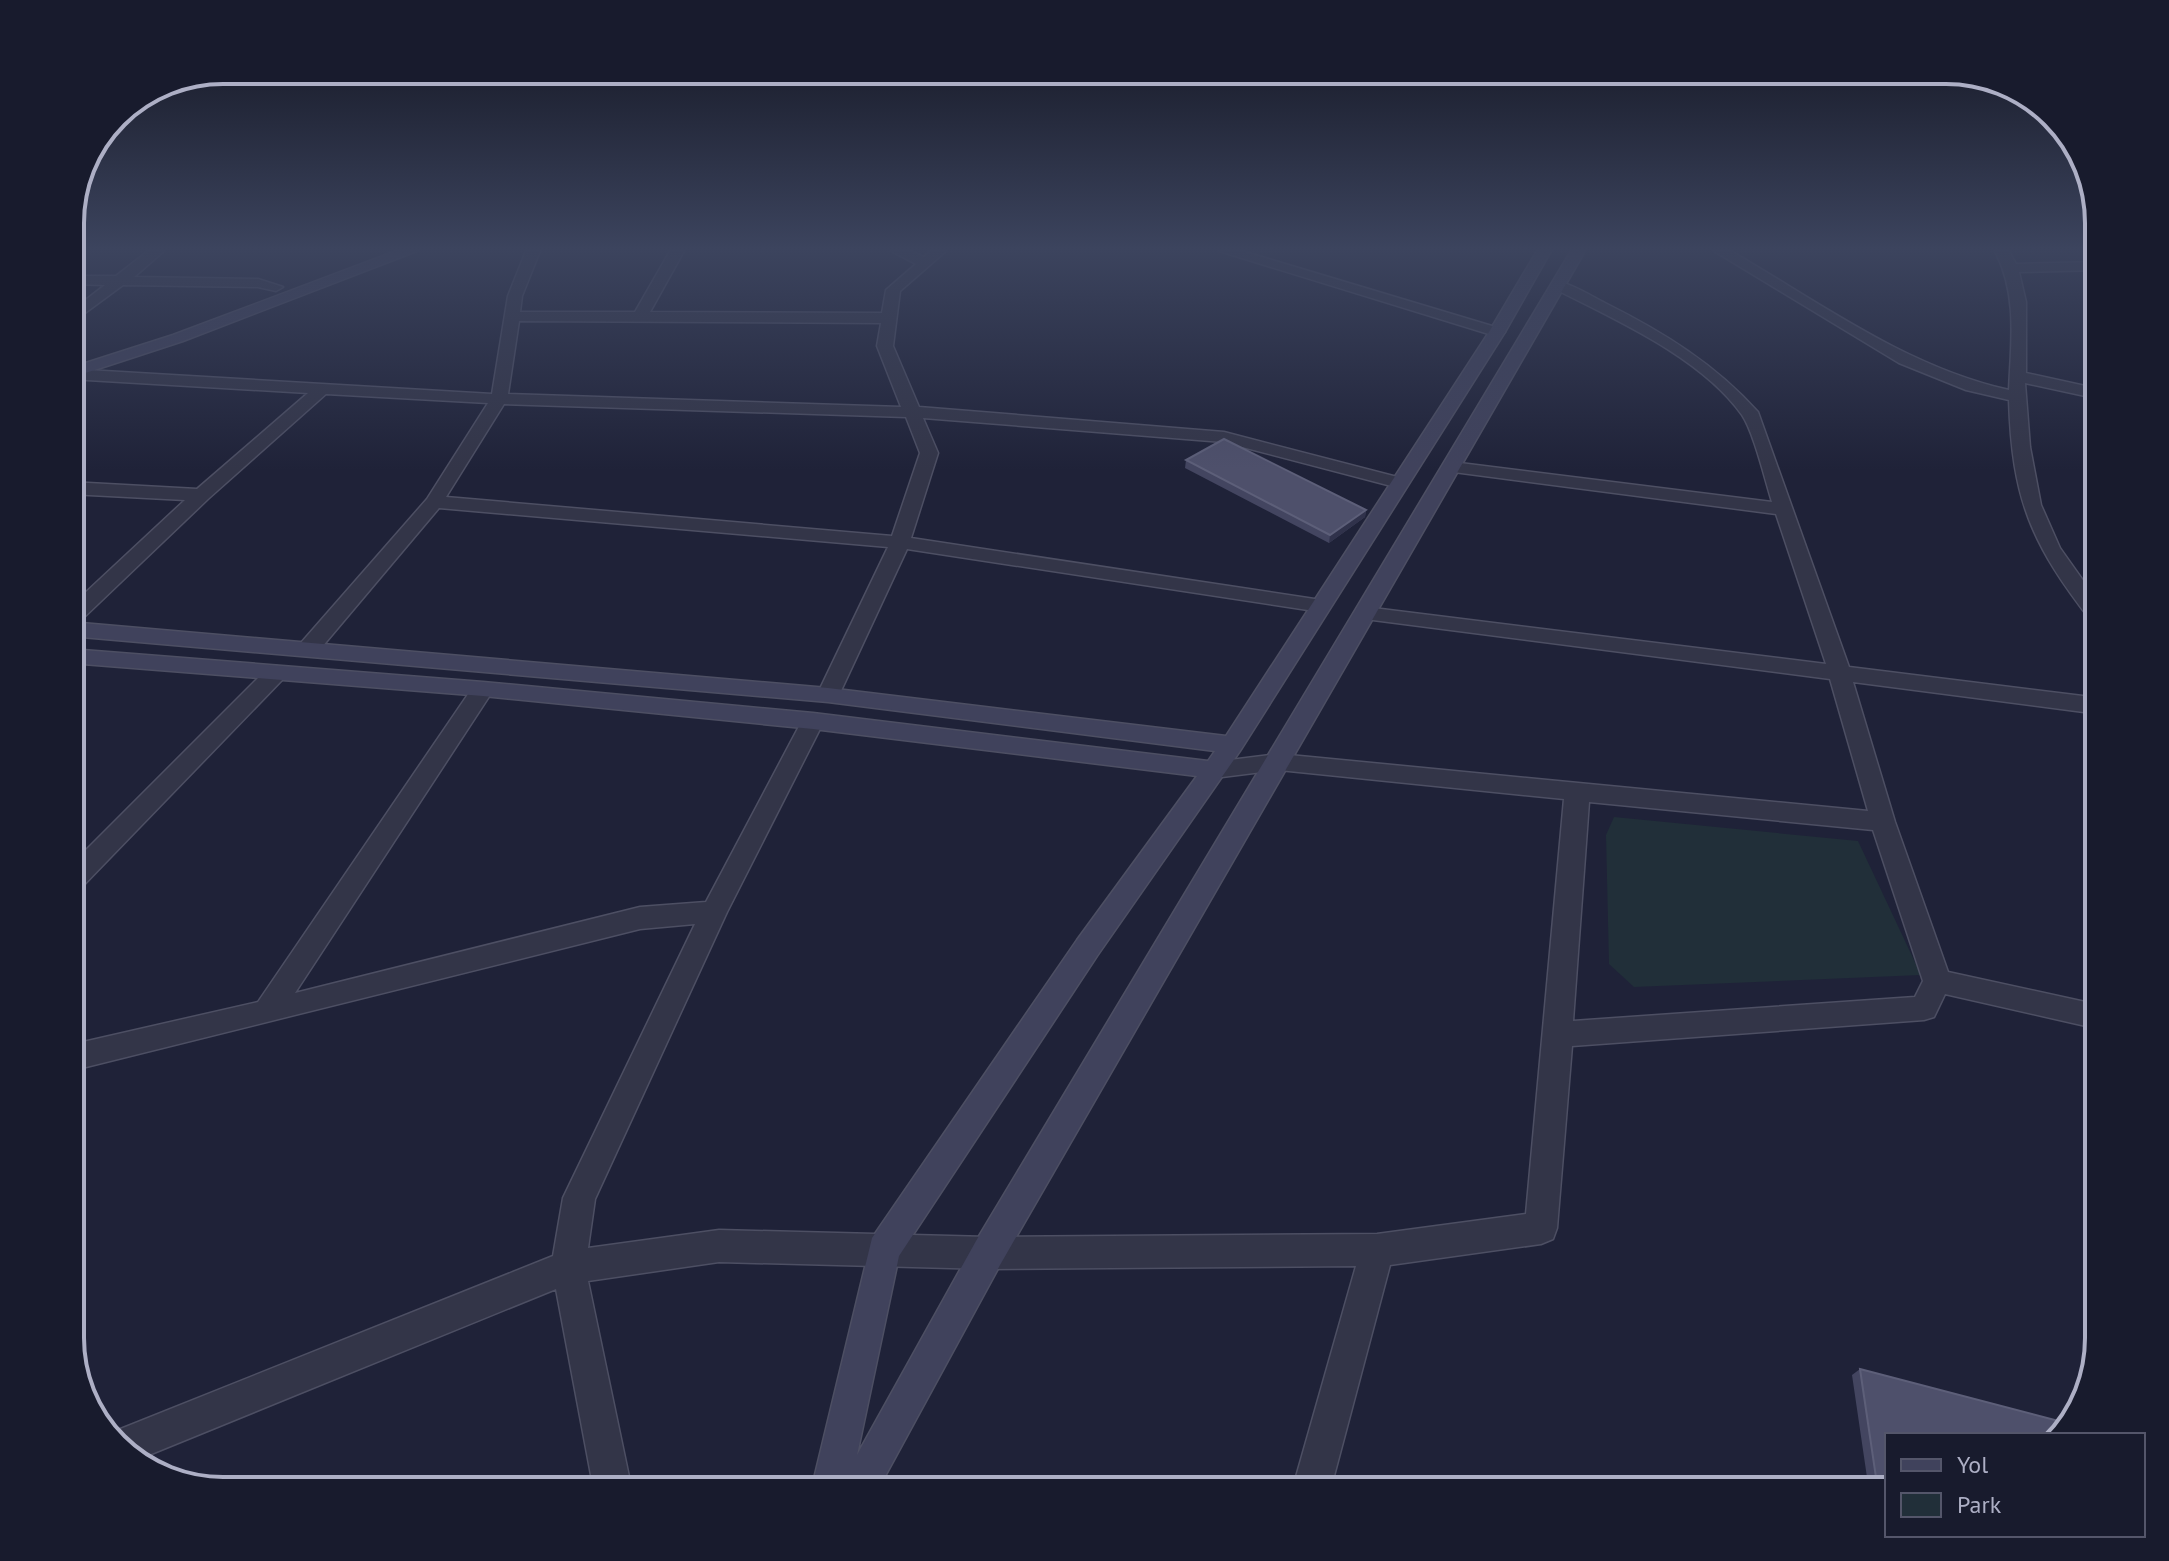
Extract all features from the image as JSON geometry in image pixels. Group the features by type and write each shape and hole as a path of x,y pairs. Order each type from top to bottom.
{"street":[{"path":"84,355 180,324"},
{"path":"84,369 216,324"},
{"path":"308,649 434,502 499,399 511,324"},
{"path":"610,1477 568,1267 579,1198 714,912 820,708 900,542 929,453 885,346 888,324"},
{"path":"1470,324 1497,332"},
{"path":"833,1477 884,1250 1087,948 1232,745 1502,324"},
{"path":"865,1477 988,1253 1537,324"},
{"path":"1558,1035 1924,1008 1937,981 1883,822 1839,671 1752,416 1733,392 1636,324"},
{"path":"1850,324 1905,360 1972,387 2017,397"},
{"path":"2019,324 2017,397 2028,486 2042,535 2085,600"},
{"path":"84,375 499,399 912,412 1224,437 1399,483"},
{"path":"2018,376 2085,391"},
{"path":"84,606 201,495 321,390"},
{"path":"1452,467 1783,509"},
{"path":"84,489 201,495"},
{"path":"434,502 900,542 1321,606"},
{"path":"1365,613 2085,704"},
{"path":"84,630 308,649 820,708 1232,745 1279,762"},
{"path":"84,657 483,689 820,708 1214,770 1279,762 1883,822"},
{"path":"84,869 276,673"},
{"path":"267,1012 483,689"},
{"path":"134,1444 568,1267 719,1246 988,1253 1377,1250 1541,1228 1577,793"},
{"path":"84,1055 640,918 714,912"},
{"path":"1937,981 2085,1014"},
{"path":"1315,1477 1377,1250"}],"green space":[{"path":"1614,817 1858,841 1921,975 1634,987 1609,964 1606,835"}],"building":[{"path":"1224,439 1366,510 1330,535 1186,460"},
{"path":"1860,1369 2057,1421 2047,1433 1885,1433 1885,1477 1876,1477"}]}
